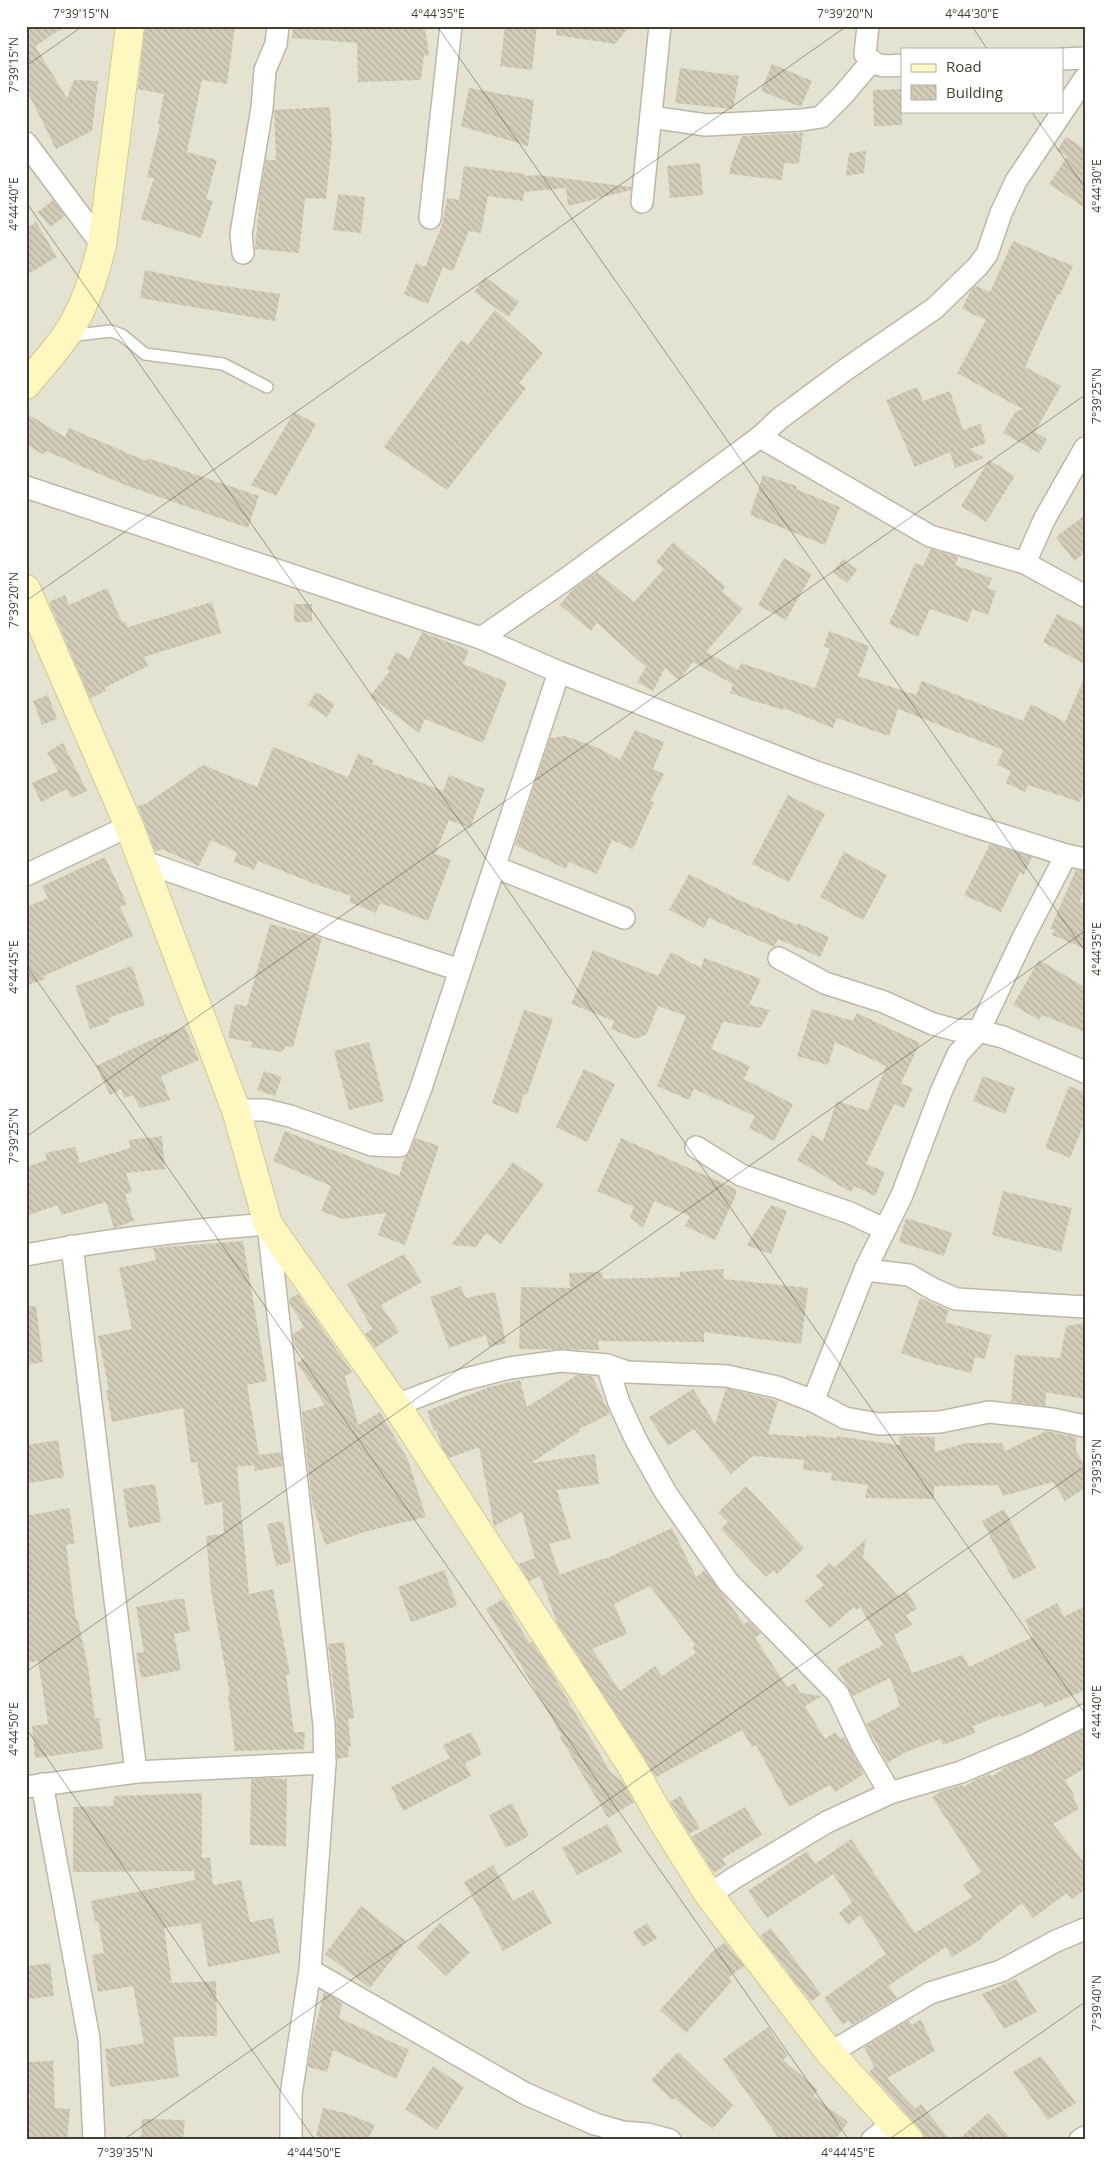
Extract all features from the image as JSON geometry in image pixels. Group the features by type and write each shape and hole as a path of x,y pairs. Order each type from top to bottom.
{"street":[{"path":"26,385 65,337 85,300 102,245 130,26"},
{"path":"243,254 241,234 262,108 265,70 276,44 278,26"},
{"path":"430,218 451,26"},
{"path":"642,202 660,26"},
{"path":"868,26 865,54 871,62 878,66 901,65"},
{"path":"1064,58 1085,58"},
{"path":"651,117 706,125 802,120 821,117 844,95 871,62"},
{"path":"1064,109 1085,78"},
{"path":"481,638 562,582 760,437 779,419 845,370 935,308 978,266 987,254 1001,213 1016,181 1062,112"},
{"path":"26,143 102,245"},
{"path":"760,437 930,536 1025,563 1085,596"},
{"path":"1025,563 1044,520 1085,448"},
{"path":"26,487 481,638 560,672 816,772 967,824 1076,857 1023,938 979,1031 958,1054 941,1092 902,1195 865,1270 813,1401"},
{"path":"26,590 129,826 236,1110 268,1224 324,1725 325,1764 310,1970 291,2095 290,2140"},
{"path":"236,1110 265,1110 290,1116 372,1145 399,1146 421,1088 560,672"},
{"path":"26,875 129,826"},
{"path":"142,862 331,928 460,970"},
{"path":"494,867 624,918"},
{"path":"779,958 825,983 884,1002 933,1024 956,1030 979,1031 1003,1037 1085,1072"},
{"path":"696,1147 741,1175 850,1213 884,1229"},
{"path":"26,1255 72,1246 185,1230 268,1224"},
{"path":"268,1224 396,1405 631,1765 662,1820 709,1895 891,2134"},
{"path":"72,1246 136,1772"},
{"path":"865,1270 909,1275 932,1289 956,1299 1085,1307"},
{"path":"396,1405 462,1380 510,1368 561,1362 607,1365 627,1372 727,1376 778,1387 813,1401 846,1418 879,1424 940,1422 989,1412 1052,1418 1085,1426"},
{"path":"607,1365 619,1403 636,1440 666,1493 728,1582 838,1694 863,1747 890,1793"},
{"path":"709,1895 827,1822 890,1793 961,1772 1028,1744 1085,1715"},
{"path":"34,1786 136,1772 325,1764"},
{"path":"34,1786 68,1942 88,2103 88,2140"},
{"path":"34,1786 89,2039 94,2140"},
{"path":"830,2053 930,1993 1001,1971 1056,1941 1085,1928"},
{"path":"310,1970 526,2094 595,2124 622,2132 647,2134 670,2140"},
{"path":"1080,2140 1085,2137"}],"lane":[{"path":"65,337 111,331 122,335 145,354 223,364 267,387"}],"shaded area":[{"path":"26,26 1085,26 1085,2140 26,2140"}],"building":[{"path":"26,26 66,26 35,46 67,98 74,80 98,81 92,131 56,149 26,89"},
{"path":"145,26 235,27 227,84 202,80 187,152 217,160 206,199 213,201 201,238 141,219 154,178 147,177 160,125 158,124 164,94 138,89"},
{"path":"293,26 425,26 429,56 424,55 421,80 358,82 357,43 292,38"},
{"path":"505,26 537,26 532,70 500,66"},
{"path":"556,26 630,26 615,44 556,35"},
{"path":"772,64 812,81 801,107 761,91"},
{"path":"680,68 739,76 733,109 675,103"},
{"path":"469,88 534,100 528,146 461,126"},
{"path":"901,89 902,125 874,126 873,90"},
{"path":"330,107 332,141 326,199 305,198 299,253 255,249 260,194 266,160 276,160 274,110"},
{"path":"803,133 799,164 784,163 782,180 729,174 742,136"},
{"path":"1066,137 1085,149 1085,208 1049,184 1067,157 1057,150"},
{"path":"866,151 864,173 846,176 849,153"},
{"path":"700,163 703,195 670,198 667,166"},
{"path":"464,166 525,174 525,176 538,175 631,187 631,190 568,206 566,188 524,192 523,201 488,196 481,233 469,231 453,271 443,267 428,304 404,294 416,263 425,267 442,225 447,198 459,200"},
{"path":"338,194 365,197 361,233 333,230"},
{"path":"53,200 65,216 50,227 38,212"},
{"path":"36,222 57,257 26,275 26,228"},
{"path":"1013,241 1073,266 1060,295 1058,294 1025,367 1061,386 1035,432 1047,439 1039,453 1003,433 1015,412 1022,409 957,373 986,320 962,309 971,290 976,286 990,292"},
{"path":"145,270 211,284 280,294 275,321 140,298"},
{"path":"485,277 519,302 508,317 474,292"},
{"path":"495,310 543,353 519,383 526,388 447,490 384,447 461,340 468,345"},
{"path":"917,387 923,401 950,391 963,430 980,424 986,443 970,449 984,458 955,468 950,452 915,467 886,400"},
{"path":"294,412 316,424 276,496 251,485"},
{"path":"26,413 65,437 69,428 146,461 147,458 259,496 248,528 125,485 46,451 44,455 26,444"},
{"path":"989,460 1015,476 986,522 961,506"},
{"path":"763,475 797,486 796,489 840,507 825,545 750,515"},
{"path":"1085,515 1085,553 1074,561 1056,537"},
{"path":"673,542 726,587 722,591 743,609 706,652 738,670 741,663 815,688 830,649 824,646 829,631 869,646 858,676 916,695 922,681 1023,721 1031,704 1065,722 1085,676 1085,787 1080,802 1028,785 1025,792 1006,783 1011,771 997,765 1003,750 898,709 889,736 837,718 833,728 783,708 783,710 730,693 733,684 693,662 679,680 665,668 653,691 637,682 646,667 597,623 591,631 560,605 572,590 597,572 634,602 664,569 656,562"},
{"path":"931,549 958,557 955,565 992,578 988,588 996,591 988,615 972,609 968,622 930,609 918,637 889,624 915,563 923,566"},
{"path":"784,558 812,574 786,620 758,605"},
{"path":"843,559 857,570 847,583 833,572"},
{"path":"107,588 122,622 125,621 128,627 212,602 221,633 144,657 148,666 104,688 106,691 90,698 49,602 65,595 69,605"},
{"path":"294,604 312,604 312,622 294,622"},
{"path":"1057,614 1085,628 1085,664 1043,642"},
{"path":"422,632 469,650 463,664 507,682 483,743 425,719 419,733 370,696 390,671 387,669 396,652 409,659"},
{"path":"316,692 335,704 327,717 308,705"},
{"path":"48,695 57,719 42,725 33,701"},
{"path":"635,730 664,742 653,769 664,774 650,801 654,802 633,849 612,840 597,874 569,862 566,869 515,845 550,738 564,736 594,746 620,760"},
{"path":"63,743 87,791 71,798 67,789 41,802 32,783 58,771 47,752"},
{"path":"273,747 348,777 358,754 374,760 372,764 443,791 449,775 485,789 470,828 449,820 435,854 451,860 428,921 380,903 376,913 349,902 351,896 258,861 254,870 234,862 237,852 211,840 199,866 162,849 155,852 138,806 147,803 203,765 257,787"},
{"path":"788,795 825,814 789,882 752,864"},
{"path":"990,844 1032,857 1024,875 1020,872 1001,912 964,895"},
{"path":"844,852 887,875 863,920 820,897"},
{"path":"105,857 127,904 120,907 133,936 44,976 45,979 26,986 26,907 48,898 42,886"},
{"path":"1076,870 1085,871 1085,883 1080,902 1085,904 1085,949 1052,935 1054,930 1050,929"},
{"path":"689,874 737,899 829,937 820,957 778,939 774,947 709,918 704,928 669,910"},
{"path":"270,924 322,938 293,1047 286,1046 282,1052 251,1047 252,1042 228,1038 235,1004 247,1006"},
{"path":"593,950 658,976 671,952 701,968 704,958 761,979 749,1005 770,1010 760,1028 723,1022 711,1049 750,1066 744,1079 793,1104 774,1141 749,1128 755,1116 694,1089 689,1100 657,1086 686,1016 658,1006 647,1034 636,1039 611,1029 614,1021 571,1004"},
{"path":"1039,960 1085,987 1085,1032 1042,1015 1039,1020 1013,1005"},
{"path":"132,966 145,1005 108,1018 110,1022 90,1029 75,986"},
{"path":"812,1009 853,1021 857,1013 920,1043 901,1083 913,1088 904,1108 894,1104 866,1164 885,1172 875,1196 854,1186 851,1192 797,1160 812,1135 823,1141 837,1101 868,1111 886,1066 835,1042 828,1065 797,1056"},
{"path":"524,1010 553,1019 527,1095 524,1094 518,1114 492,1103"},
{"path":"185,1027 199,1060 161,1076 170,1100 140,1108 133,1095 124,1098 121,1089 110,1095 96,1066 151,1040"},
{"path":"369,1042 384,1101 349,1110 334,1051"},
{"path":"584,1069 615,1084 587,1142 556,1127"},
{"path":"264,1071 282,1077 275,1096 257,1090"},
{"path":"983,1076 1015,1088 1005,1114 973,1101"},
{"path":"1069,1086 1085,1092 1085,1121 1070,1158 1045,1148"},
{"path":"285,1131 399,1176 405,1157 411,1150 415,1138 439,1146 405,1245 378,1235 386,1213 343,1219 321,1211 331,1186 273,1161"},
{"path":"162,1136 165,1169 126,1173 132,1192 125,1194 134,1221 114,1228 106,1202 61,1215 58,1205 26,1216 26,1167 47,1160 45,1153 75,1147 80,1163 130,1148 129,1140"},
{"path":"621,1138 736,1189 736,1195 715,1240 685,1226 690,1216 654,1201 643,1228 630,1217 634,1207 597,1191"},
{"path":"513,1162 544,1184 501,1244 486,1233 476,1247 451,1245"},
{"path":"1003,1191 1072,1208 1061,1252 992,1235"},
{"path":"771,1205 787,1211 771,1254 747,1245"},
{"path":"906,1218 952,1233 944,1256 899,1242"},
{"path":"243,1241 267,1381 247,1385 259,1455 281,1452 283,1466 255,1471 254,1465 237,1467 249,1594 273,1589 290,1674 286,1675 294,1732 305,1732 304,1749 235,1751 228,1695 230,1695 211,1590 206,1536 224,1534 222,1502 205,1505 197,1462 191,1463 183,1408 112,1422 106,1390 109,1390 98,1336 132,1329 119,1268 156,1260 153,1248"},
{"path":"404,1254 422,1282 381,1305 399,1332 375,1348 365,1334 372,1329 347,1284"},
{"path":"723,1269 724,1279 808,1288 801,1344 704,1332 704,1342 598,1341 599,1350 519,1349 521,1287 570,1288 569,1273 602,1272 603,1279 680,1277 680,1272"},
{"path":"461,1286 466,1298 495,1292 506,1343 489,1347 486,1335 449,1348 430,1297"},
{"path":"298,1294 352,1372 345,1376 358,1425 380,1412 408,1460 426,1517 368,1531 325,1545 312,1502 302,1412 325,1405 297,1363 304,1358 294,1343 293,1334 304,1327 289,1299"},
{"path":"920,1298 949,1310 945,1322 991,1335 985,1359 975,1357 971,1373 901,1353"},
{"path":"36,1306 43,1362 26,1365 26,1307"},
{"path":"1085,1323 1085,1399 1046,1392 1045,1406 1011,1402 1015,1355 1060,1358 1066,1326"},
{"path":"577,1375 592,1376 610,1414 579,1429 580,1431 531,1463 595,1454 599,1484 557,1490 571,1538 549,1544 560,1575 605,1559 672,1528 696,1577 705,1570 744,1624 749,1621 761,1633 755,1638 787,1687 795,1683 800,1693 822,1696 805,1706 825,1739 835,1732 840,1739 844,1737 864,1774 835,1792 830,1785 789,1807 756,1745 752,1747 742,1730 656,1777 558,1625 540,1576 529,1581 518,1564 535,1558 522,1512 494,1526 479,1447 449,1458 442,1448 436,1430 434,1431 427,1411 489,1387 520,1380 527,1407","holes":["650,1586 695,1645 692,1648 696,1653 662,1676 655,1666 620,1691 592,1649 627,1634 614,1604"]},
{"path":"726,1388 778,1401 768,1434 837,1438 837,1436 899,1445 900,1436 935,1437 935,1452 966,1443 1002,1443 1005,1451 1046,1431 1076,1437 1076,1451 1085,1465 1085,1488 1065,1501 1053,1482 1003,1496 998,1485 934,1486 934,1499 865,1498 868,1485 831,1480 832,1473 803,1470 804,1460 753,1456 731,1474 694,1429 668,1446 649,1417 693,1389 715,1424"},
{"path":"58,1440 64,1477 26,1484 26,1445"},
{"path":"155,1484 161,1522 129,1528 123,1489"},
{"path":"746,1486 804,1548 777,1574 774,1570 766,1577 721,1529 728,1522 718,1512"},
{"path":"69,1508 75,1543 66,1545 76,1620 78,1620 88,1667 95,1718 99,1718 103,1749 35,1758 32,1726 48,1724 38,1661 26,1663 26,1516"},
{"path":"1004,1509 1036,1568 1013,1580 982,1521"},
{"path":"283,1521 291,1562 276,1566 267,1524"},
{"path":"866,1539 863,1557 898,1596 907,1591 917,1609 906,1615 912,1625 894,1635 912,1673 963,1655 969,1667 1033,1637 1025,1620 1057,1603 1064,1617 1085,1606 1085,1690 1045,1707 1042,1702 1002,1717 1001,1715 973,1726 975,1733 943,1745 940,1739 906,1752 887,1763 866,1724 900,1706 890,1678 853,1696 837,1668 883,1645 860,1607 857,1610 854,1607 830,1628 805,1601 824,1585 816,1576 829,1563 834,1568"},
{"path":"444,1570 457,1606 411,1622 398,1587"},
{"path":"184,1599 190,1631 174,1634 181,1670 141,1678 136,1653 144,1652 136,1607"},
{"path":"503,1599 529,1643 532,1642 544,1660 611,1773 622,1781 634,1802 608,1818 512,1650 486,1609"},
{"path":"344,1642 354,1718 348,1719 351,1746 348,1747 349,1757 337,1759 336,1706 328,1644"},
{"path":"1085,1729 1085,1768 1065,1780 1075,1797 1073,1798 1079,1809 1053,1824 1085,1864 1085,1889 1072,1899 1067,1893 1033,1918 1022,1903 982,1936 983,1938 952,1957 946,1947 888,1986 897,1998 852,2025 849,2020 843,2025 824,1998 886,1954 860,1915 848,1925 839,1913 852,1902 833,1874 767,1918 748,1891 807,1851 815,1864 851,1839 915,1933 972,1897 963,1885 981,1872 932,1797 942,1791 962,1785 964,1787 990,1774 992,1777 1007,1766"},
{"path":"471,1732 482,1754 465,1763 471,1776 403,1811 391,1787 450,1758 443,1745"},
{"path":"251,1779 287,1779 286,1846 250,1845"},
{"path":"202,1793 202,1858 210,1857 213,1885 241,1880 250,1922 273,1918 280,1953 208,1967 201,1923 164,1928 172,1983 216,1981 217,2036 173,2037 179,2077 110,2087 105,2049 144,2043 133,1986 98,1992 92,1955 104,1953 98,1921 95,1921 91,1901 195,1880 194,1871 73,1872 73,1807 113,1806 114,1796"},
{"path":"680,1796 700,1828 689,1834 670,1802"},
{"path":"512,1803 529,1836 506,1848 489,1815"},
{"path":"745,1807 762,1835 722,1859 726,1865 714,1873 691,1837"},
{"path":"608,1824 622,1852 577,1875 562,1848"},
{"path":"493,1865 513,1901 533,1890 552,1923 503,1951 464,1882"},
{"path":"361,1906 406,1941 370,1988 325,1954"},
{"path":"440,1923 470,1952 446,1976 417,1947"},
{"path":"647,1923 657,1938 643,1947 633,1932"},
{"path":"771,1928 821,1994 811,2002 760,1936"},
{"path":"725,1942 744,1966 729,1977 732,1981 686,2033 660,2010 712,1952"},
{"path":"50,1963 54,1996 26,1999 26,1966"},
{"path":"1016,1979 1037,2012 1004,2029 982,1994"},
{"path":"324,1992 342,2003 339,2018 409,2050 396,2079 333,2050 327,2072 308,2067 313,2036"},
{"path":"921,2019 935,2051 887,2078 915,2109 921,2104 950,2140 924,2140 921,2130 869,2072 874,2067 864,2047 909,2020 912,2025"},
{"path":"768,2027 788,2056 783,2060 818,2090 813,2096 848,2122 835,2140 780,2140 723,2059"},
{"path":"678,2052 733,2105 713,2129 674,2098 672,2100 651,2080"},
{"path":"1041,2056 1076,2103 1048,2120 1013,2072"},
{"path":"53,2061 55,2108 70,2109 67,2140 27,2140 30,2093 26,2093 26,2062"},
{"path":"433,2066 464,2087 437,2130 405,2109"},
{"path":"323,2108 345,2113 375,2125 368,2140 332,2140 316,2136"},
{"path":"988,2113 1012,2140 958,2140"},
{"path":"142,2119 185,2120 183,2140 141,2140"}]}
